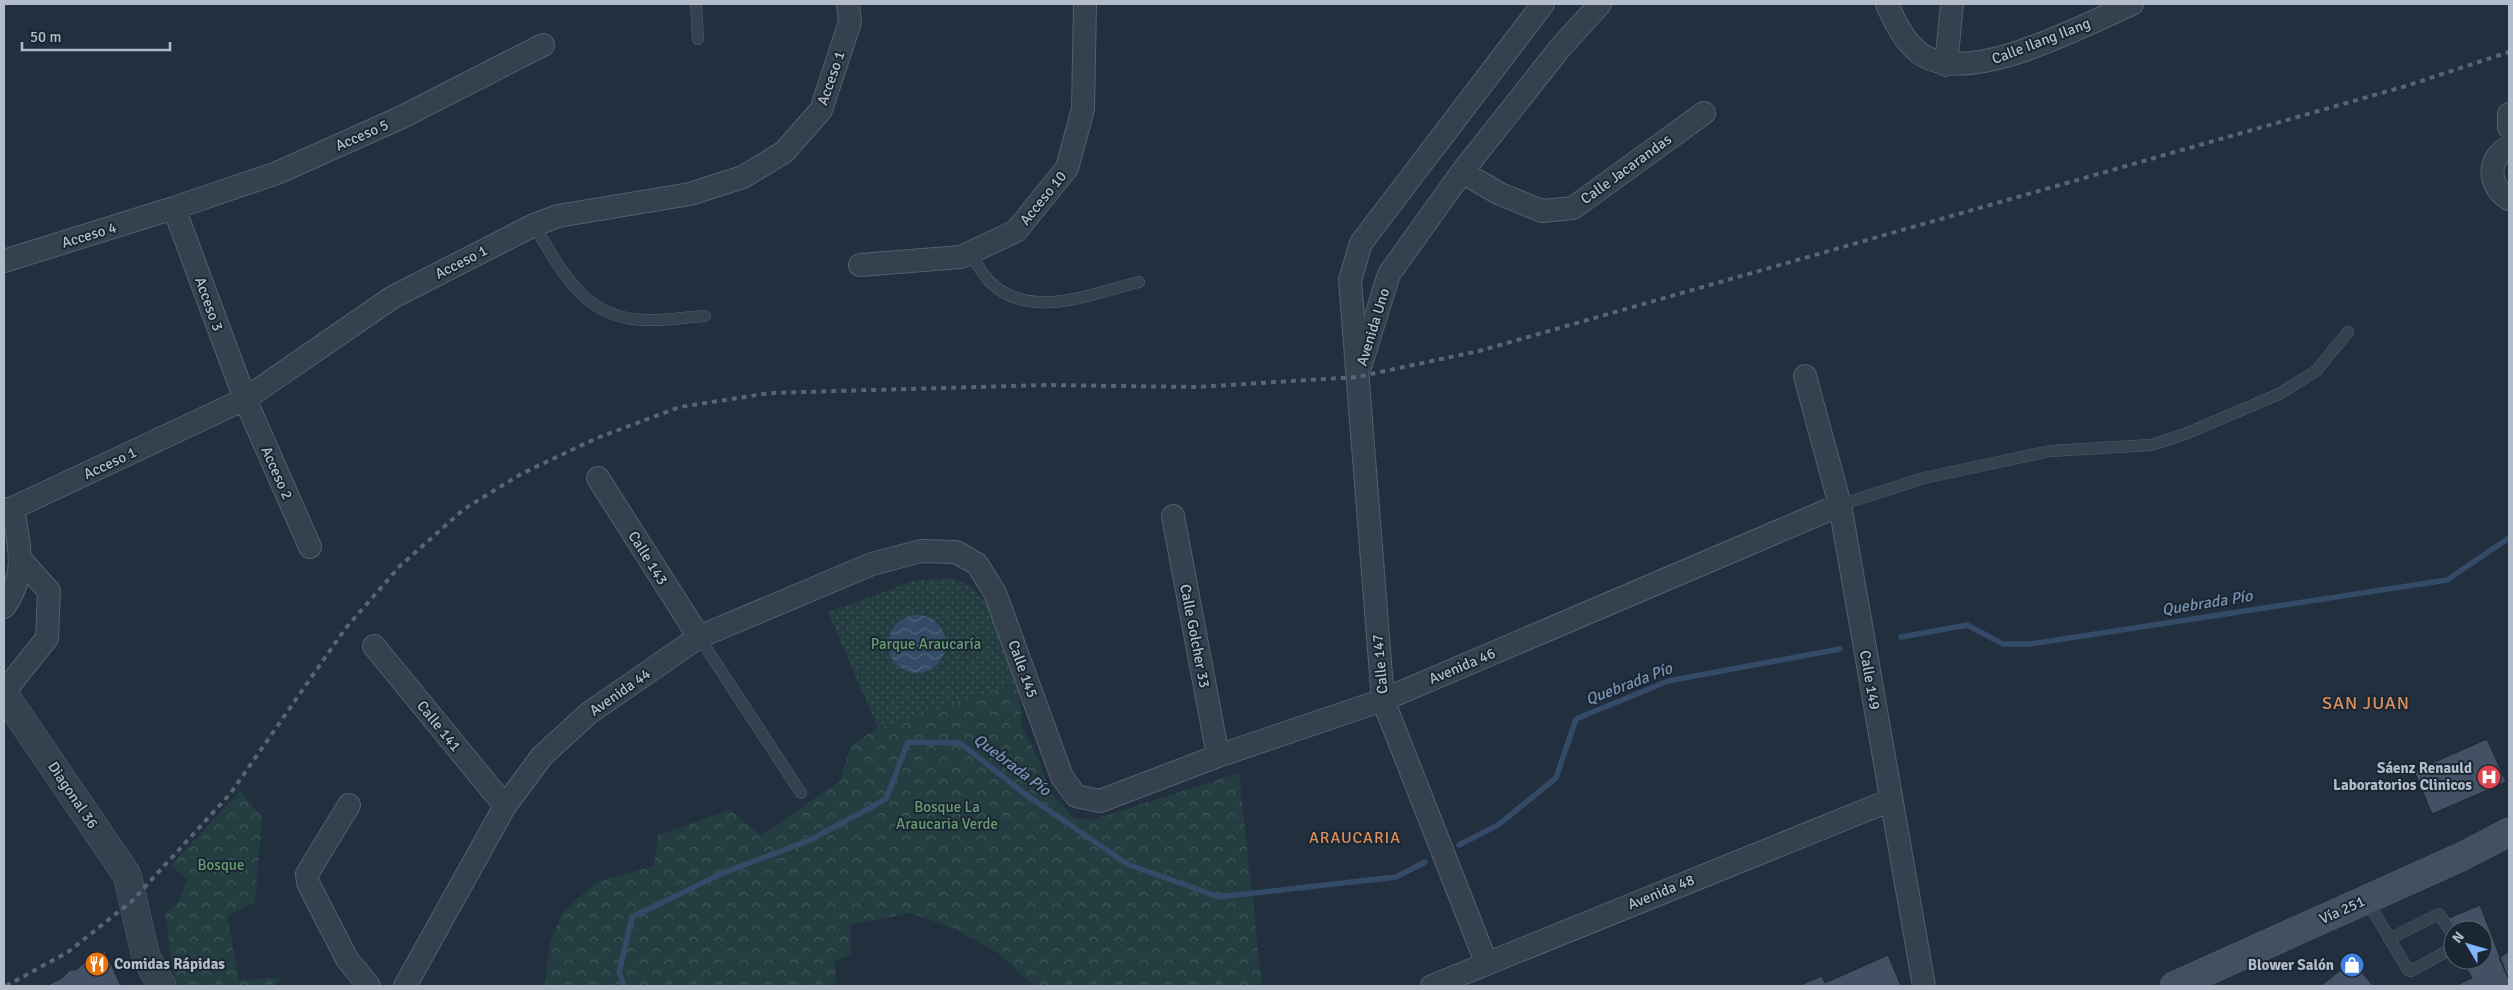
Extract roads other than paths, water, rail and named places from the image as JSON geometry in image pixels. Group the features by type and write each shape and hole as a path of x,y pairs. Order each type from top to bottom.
{"main road":[{"name":"Vía 251","path":"2174,986 2461,857 2509,832"}],"street":[{"name":"Acceso 1","path":"4,607 12,596 22,561 8,509 245,399 393,297 534,225 558,216 690,194 743,177 784,152 821,110 850,22 848,4"},
{"name":"Acceso 10","path":"860,265 961,257 1016,231 1067,168 1083,109 1085,4"},
{"name":"Avenida Uno","path":"1357,377 1350,280 1361,242 1542,4"},
{"name":"Calle Ilang Ilang","path":"1887,4 1899,30 1923,56 1946,65 1985,62 2030,48 2132,4"},
{"path":"1946,65 1952,4"},
{"name":"Avenida Uno","path":"1357,377 1389,274 1462,172 1596,5"},
{"name":"Acceso 5","path":"174,208 286,169 400,118 543,45"},
{"name":"Calle Jacarandas","path":"1462,172 1500,194 1542,211 1573,208 1704,113"},
{"path":"2509,114 2509,127"},
{"path":"2509,147 2503,150 2495,160 2492,172 2494,184 2509,199"},
{"name":"Acceso 4","path":"4,260 174,208"},
{"name":"Acceso 3","path":"174,208 245,399"},
{"name":"Calle 149","path":"1805,376 1840,505 1924,986"},
{"name":"Calle 147","path":"1357,377 1383,700 1486,962"},
{"name":"Acceso 2","path":"245,399 310,548"},
{"name":"Calle 143","path":"598,478 699,637"},
{"name":"Avenida 46","path":"1076,796 1100,801 1218,756 1383,700 1840,505"},
{"name":"Calle Golcher 33","path":"1173,516 1218,756"},
{"name":"Avenida 44","path":"405,986 505,806 542,756 589,712 699,637 872,564 922,552 956,552"},
{"name":"Calle 145","path":"956,552 976,564 995,593 1062,777 1076,796"},
{"path":"4,693 47,638 49,591 22,561"},
{"name":"Calle 141","path":"374,646 505,806"},
{"name":"Diagonal 36","path":"4,693 127,875 146,957 162,986"},
{"name":"Avenida 48","path":"1432,986 1486,962 1891,800"},
{"path":"349,805 307,874 308,883 347,959 369,986"},
{"path":"2461,857 2509,837"}],"lane":[{"path":"696,4 698,39"},
{"path":"534,225 569,283 591,302 619,315 643,320 705,316"},
{"path":"969,253 990,281 1006,294 1029,301 1054,303 1139,282"},
{"path":"1840,505 1924,478 2050,451 2151,445 2185,434 2279,394 2316,371 2348,332"},
{"path":"699,637 801,793"},
{"path":"2366,899 2408,970 2412,971 2443,954"},
{"path":"2389,939 2439,914 2443,920"}],"water":[{"path":"917,615 928,617 941,628 946,644 944,655 933,668 917,673 906,671 893,660 888,644 890,633 901,620"}],"waterway":[{"name":"Quebrada Pío","path":"1901,637 1967,625 2003,644 2030,644 2447,580 2509,538"},
{"name":"Quebrada Pío","path":"1459,845 1498,825 1556,778 1576,719 1668,681 1840,649"},
{"name":"Quebrada Pío","path":"624,986 619,972 632,917 723,873 810,840 886,799 908,742 960,743 1025,794 1127,864 1219,897 1396,877 1425,862"}],"railway":[{"path":"6,986 68,952 132,901 230,794 345,629 400,566 464,509 521,474 597,438 680,407 770,393 1046,385 1196,387 1357,377 1479,351 2406,86 2509,52"}],"place":[{"name":"Sáenz Renauld Laboratorios Clinicos","path":"2489,777"},
{"name":"Comidas Rápidas","path":"97,964"},
{"name":"Blower Salón","path":"2352,965"}],"district":[{"name":"SAN JUAN","path":"2366,703"},
{"name":"ARAUCARIA","path":"1355,838"}],"park label":[{"name":"Parque Araucaría","path":"926,644"},
{"name":"Bosque La Araucaria Verde","path":"947,816"},
{"name":"Bosque","path":"221,865"}]}
